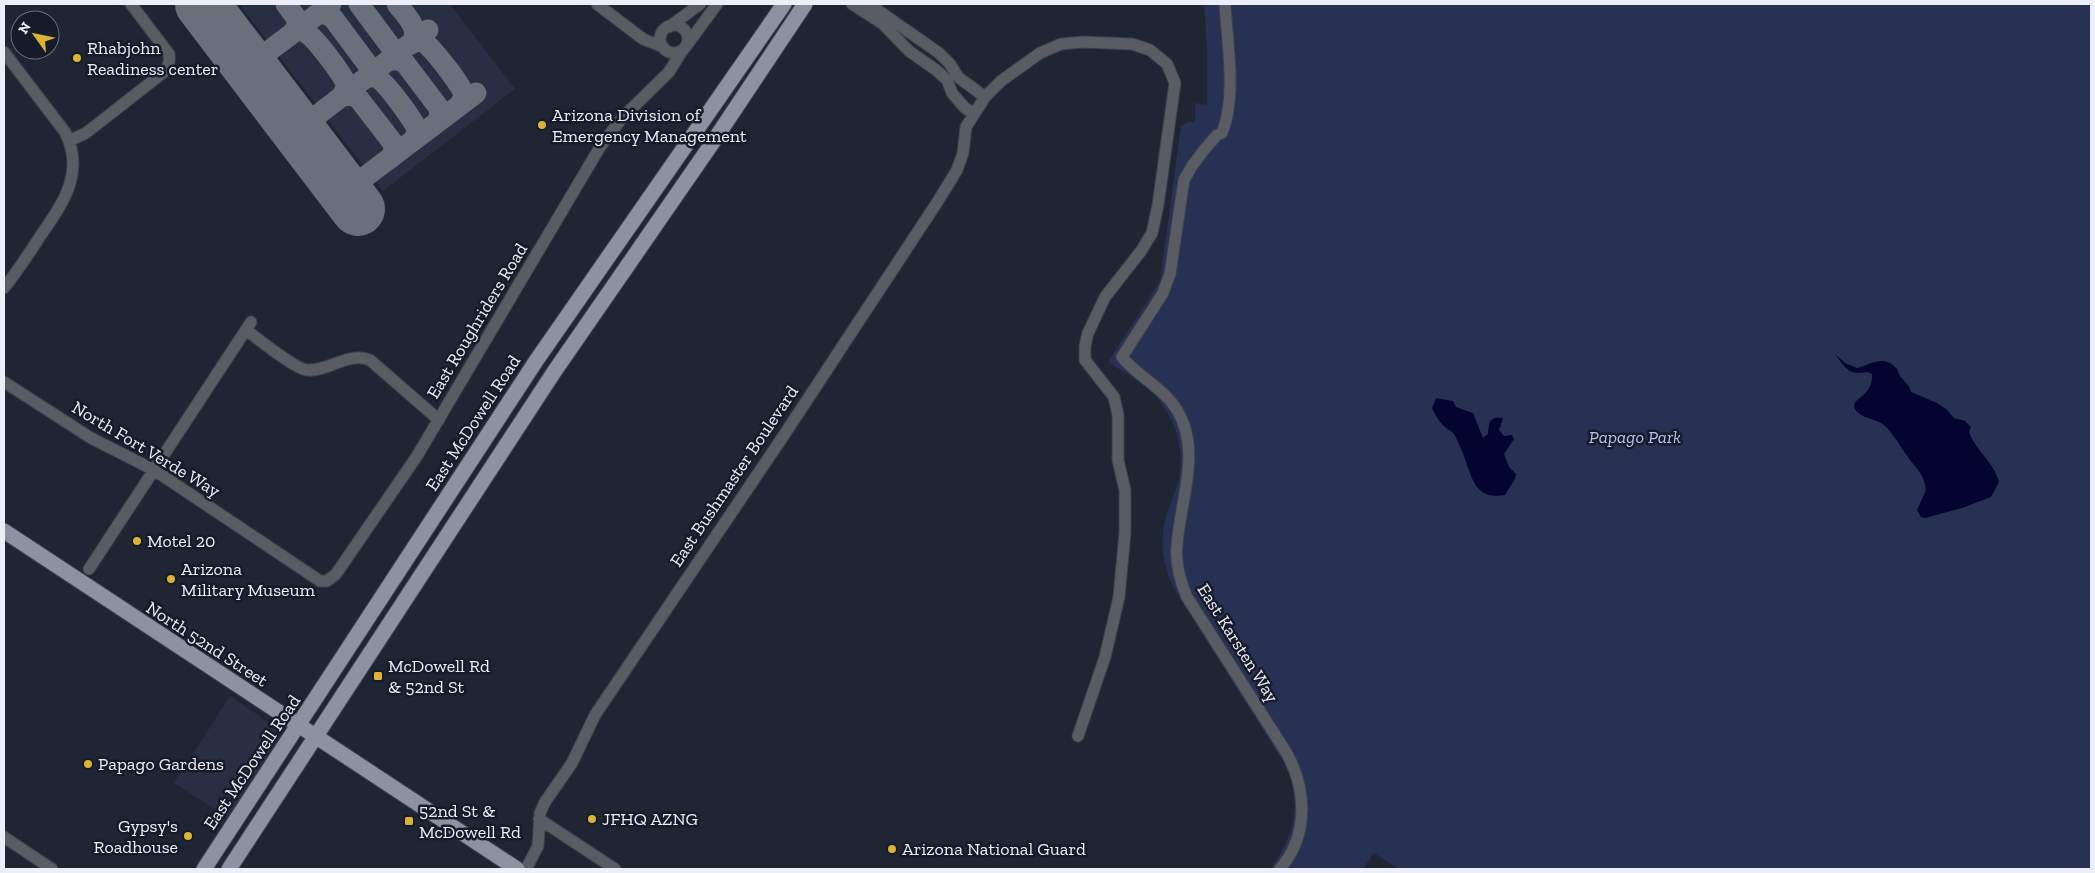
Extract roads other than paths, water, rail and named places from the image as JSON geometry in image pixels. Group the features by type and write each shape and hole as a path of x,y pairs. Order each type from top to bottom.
{"main road":[{"name":"East McDowell Road","path":"204,869 299,727 536,361 784,4"},
{"path":"229,869 554,372 713,142 805,4"},
{"name":"North 52nd Street","path":"4,531 517,869"}],"street":[{"path":"70,141 86,133 168,67 170,61 169,54 131,4"},
{"path":"597,4 643,40 663,47 670,52 684,48 717,4"},
{"path":"663,75 668,58 661,39 667,28 700,4"},
{"path":"852,4 882,24 909,51 936,70 947,80 952,93 964,108 974,114"},
{"path":"869,4 939,54 950,64 958,77 985,97"},
{"name":"East Karsten Way","path":"1225,4 1229,78 1226,122 1222,133 1216,135 1192,166 1184,180 1172,266 1163,293 1122,357 1131,368 1168,396 1178,411 1184,428 1188,470 1176,554 1187,597 1286,752 1298,778 1303,808 1300,829 1290,853 1280,869"},
{"path":"638,35 676,26 684,29 688,37 684,48"},
{"name":"East Bushmaster Boulevard","path":"529,865 538,846 539,819 545,802 572,763 589,724 605,697 784,435 938,201 957,170 963,153 966,127 985,97 1002,81 1052,46 1082,42 1132,44 1150,50 1167,64 1176,83 1158,205 1152,232 1141,252 1105,297 1088,334 1085,346 1085,360 1114,397 1118,415 1118,460 1126,490 1125,533 1118,597 1105,657 1078,736"},
{"name":"East Roughriders Road","path":"320,581 327,581 336,574 417,456 600,147 611,131 663,75 668,72 684,48"},
{"path":"4,52 65,132 70,141 74,163 73,175 66,197 4,288"},
{"path":"89,569 249,326 301,368 308,370 360,357 370,360 439,420"},
{"name":"North Fort Verde Way","path":"4,382 92,438 154,470 320,581"},
{"path":"539,819 615,869"},
{"path":"4,837 52,869"}],"place":[{"name":"Rhabjohn Readiness center","path":"77,58"},
{"name":"Arizona Division of Emergency Management","path":"542,125"},
{"name":"Motel 20","path":"137,541"},
{"name":"Arizona Military Museum","path":"171,579"},
{"name":"McDowell Rd & 52nd St","path":"378,676"},
{"name":"Papago Gardens","path":"88,764"},
{"name":"JFHQ AZNG","path":"592,819"},
{"name":"52nd St & McDowell Rd","path":"409,821"},
{"name":"Gypsy's Roadhouse","path":"188,836"},
{"name":"Arizona National Guard","path":"892,849"}],"park label":[{"name":"Papago Park","path":"1635,437"}]}
